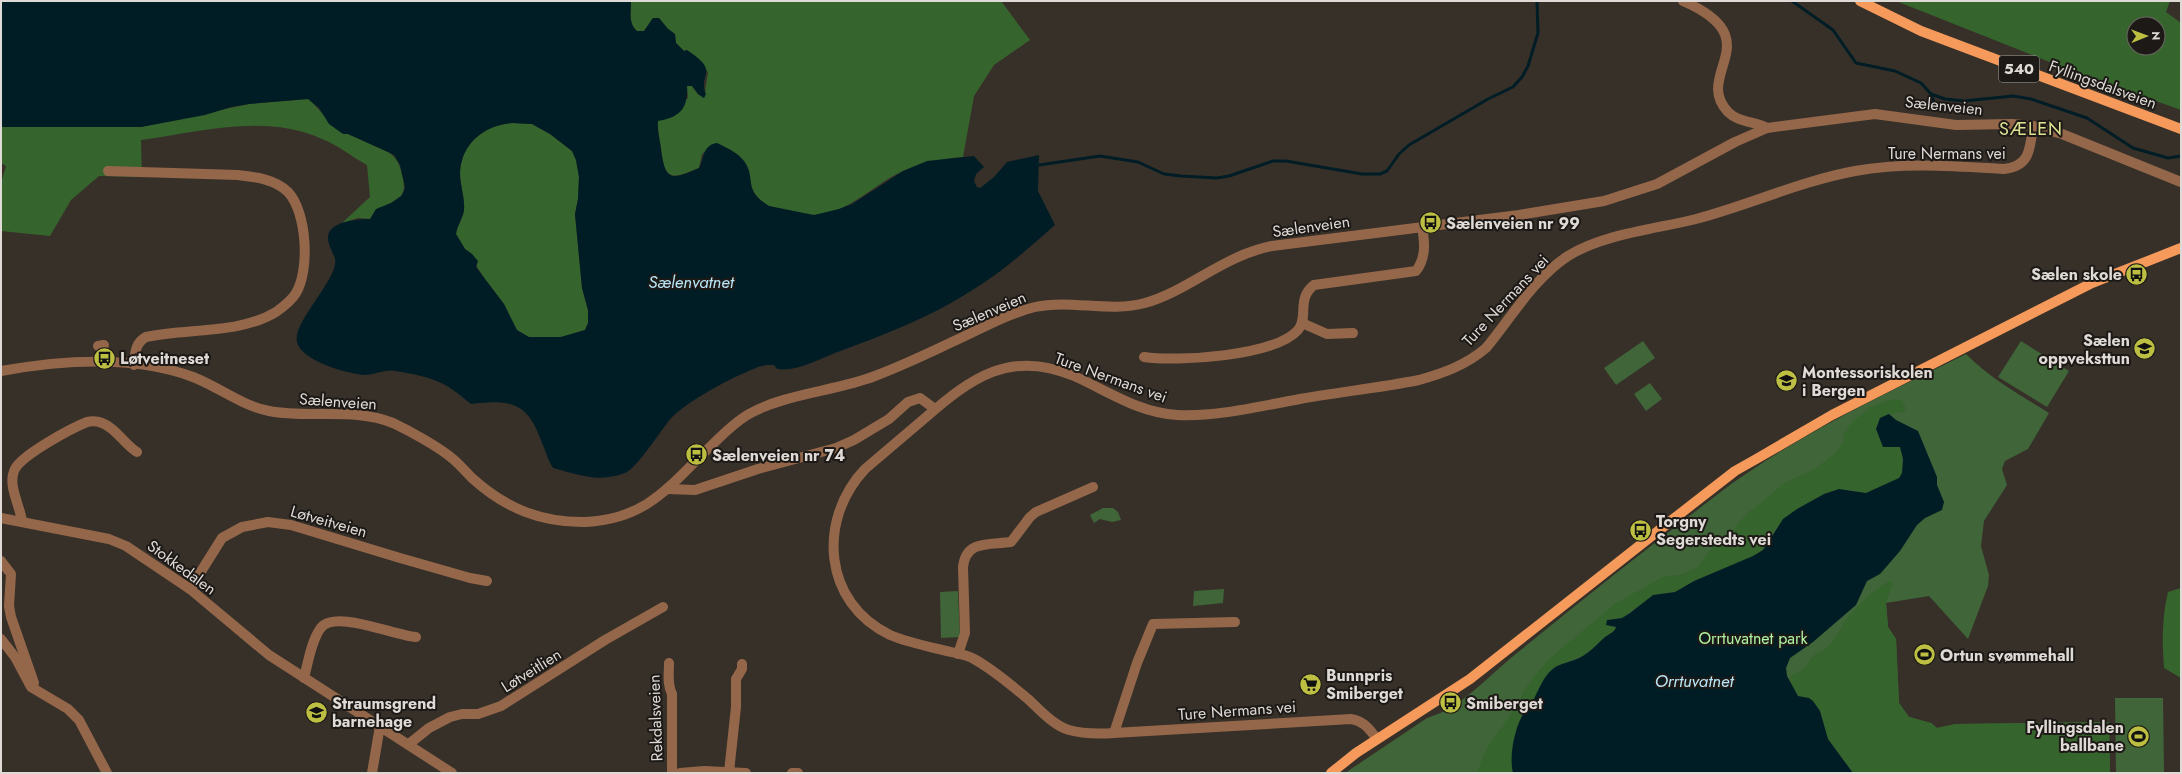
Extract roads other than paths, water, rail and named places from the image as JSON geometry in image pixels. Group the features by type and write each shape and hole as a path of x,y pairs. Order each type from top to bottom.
{"main road":[{"name":"Fyllingsdalsveien","path":"1860,1 1921,31 2181,129"},
{"path":"1331,773 1345,761 1377,739 1470,679 1736,471 1832,415 2092,283 2181,248"}],"street":[{"name":"Sælenveien","path":"1683,1 1714,18 1726,35 1727,48 1719,82 1719,94 1722,105 1739,119 1767,128"},
{"name":"Sælenveien","path":"1,371 48,363 83,361 134,365 176,372 195,378 251,406 271,412 366,415 392,423 450,456 497,498 528,514 566,522 586,522 619,518 637,511 654,501 724,433 750,414 795,398 875,376 1022,310 1056,304 1121,306 1142,304 1160,298 1220,264 1259,249 1310,240 1574,207 1618,197 1656,184 1735,142 1767,128 1875,114 1956,125 2012,124 2033,126 2062,134 2181,182"},
{"name":"Ture Nermans vei","path":"1377,739 1367,726 1359,720 1351,718 1094,734 1069,730 1055,723 999,676 973,658 912,642 876,627 860,613 846,592 838,576 832,550 835,523 844,499 856,479 935,409 969,382 990,372 1010,367 1031,366 1051,369 1073,376 1130,404 1162,413 1176,415 1219,413 1419,380 1450,371 1477,356 1490,344 1537,284 1568,257 1582,248 1615,238 1721,212 1812,182 1856,171 1925,165 2004,169 2015,168 2020,165 2028,152 2033,126"},
{"path":"108,171 238,175 256,177 266,180 288,192 294,199 302,219 304,271 296,294 292,298 277,311 242,325 146,337 141,340 136,347 134,365"},
{"path":"1144,357 1162,360 1237,353 1282,341 1293,336 1302,323 1303,302 1309,290 1314,286 1416,271 1422,260 1424,250 1422,227"},
{"path":"1302,323 1326,334 1353,333"},
{"path":"667,489 695,490 758,469 816,454 854,440 889,419 908,402 920,398 935,409"},
{"path":"22,521 12,479 14,471 20,461 35,450 81,425 95,421 111,428 137,452"},
{"path":"958,654 965,633 963,567 964,557 968,551 978,546 1011,542 1030,517 1036,512 1093,487"},
{"name":"Stokkedalen","path":"1,518 22,521 118,542 155,564 190,589 257,647 452,773"},
{"name":"Løtveitveien","path":"190,589 222,538 242,527 268,522 291,525 470,578 487,580"},
{"path":"1,561 12,574 9,606 11,617 35,690"},
{"name":"Løtveitlien","path":"408,744 429,728 450,717 462,714 478,714 502,706 604,640 663,606"},
{"path":"304,678 316,634 320,627 328,622 339,621 380,628 404,636 416,637"},
{"path":"1114,733 1137,663 1152,624 1235,622"},
{"path":"1,639 9,648 28,682 35,690 74,714 84,729 107,773"},
{"name":"Rekdalsveien","path":"669,662 668,686 672,694 672,773"},
{"path":"729,772 736,707 736,679 742,670 742,664"},
{"path":"372,773 380,726"},
{"name":"Rekdalsveien","path":"680,773 746,773"},
{"path":"792,773 798,773"}],"water":[{"name":"Sælenvatnet","path":"1,1 631,1 631,21 637,31 644,31 653,18 659,18 668,29 675,34 676,43 684,51 687,50 697,58 706,68 704,87 706,94 704,98 698,94 692,86 687,86 686,101 681,111 672,117 658,121 658,131 663,160 665,168 671,175 682,175 699,168 706,150 712,144 717,143 735,153 744,161 748,167 751,184 756,195 769,206 814,215 852,204 903,171 927,161 974,156 984,167 976,174 974,181 977,187 980,188 994,177 1007,162 1039,155 1038,191 1055,225 993,276 955,301 922,318 806,365 792,369 777,369 774,365 758,367 709,391 684,407 668,422 630,470 615,476 597,478 553,468 548,459 537,429 524,411 516,406 497,402 471,404 443,384 428,378 411,374 383,371 365,375 348,372 316,361 300,349 297,342 297,334 301,323 330,278 334,267 335,259 328,239 330,231 339,224 370,219 376,209 391,203 401,196 405,187 400,165 394,155 348,134 343,134 329,124 319,108 308,99 231,107 205,115 141,127 1,127","holes":["512,123 532,124 550,134 572,151 576,160 579,177 578,199 575,214 582,288 588,310 588,323 585,330 561,337 529,337 517,330 504,304 476,267 478,261 465,249 456,234 464,210 460,178 461,162 470,145 476,138 493,127"]},
{"name":"Orrtuvatnet","path":"1889,414 1896,420 1918,431 1937,477 1937,485 1944,502 1942,510 1925,518 1917,525 1900,551 1880,574 1867,581 1856,605 1813,642 1790,658 1786,668 1787,676 1798,696 1809,698 1820,711 1828,739 1853,773 1513,773 1512,752 1519,722 1533,701 1545,678 1550,671 1557,666 1583,656 1613,632 1616,627 1606,625 1607,620 1622,618 1653,595 1675,592 1694,581 1753,556 1763,550 1783,519 1797,509 1824,494 1839,489 1866,493 1899,478 1902,473 1903,459 1900,447 1883,447 1876,429 1880,418"}],"waterway":[{"path":"1039,165 1100,156 1138,162 1164,174 1181,176 1217,178 1229,176 1273,161 1286,161 1362,174 1380,174 1387,171 1399,154 1409,145 1488,99 1513,87 1522,77 1528,66 1538,33 1537,1"},
{"path":"1792,1 1833,30 1856,63 1895,71 1921,83 1931,94 1945,99 1964,101 2013,96 2031,99 2087,118 2133,148 2168,158 2181,156"},
{"path":"1931,94 1935,105"}],"place":[{"name":"Sælenveien nr 99","path":"1431,223"},
{"name":"Sælen skole","path":"2137,274"},
{"name":"Sælen oppveksttun","path":"2145,349"},
{"name":"Løtveitneset","path":"105,358"},
{"name":"Montessoriskolen i Bergen","path":"1787,381"},
{"name":"Sælenveien nr 74","path":"696,455"},
{"name":"Torgny Segerstedts vei","path":"1641,530"},
{"name":"Ortun svømmehall","path":"1925,655"},
{"name":"Bunnpris Smiberget","path":"1310,684"},
{"name":"Smiberget","path":"1451,703"},
{"name":"Straumsgrend barnehage","path":"317,712"},
{"name":"Fyllingsdalen ballbane","path":"2139,736"}],"district":[{"name":"SÆLEN","path":"2031,129"}],"park label":[{"name":"Orrtuvatnet park","path":"1753,638"}]}
